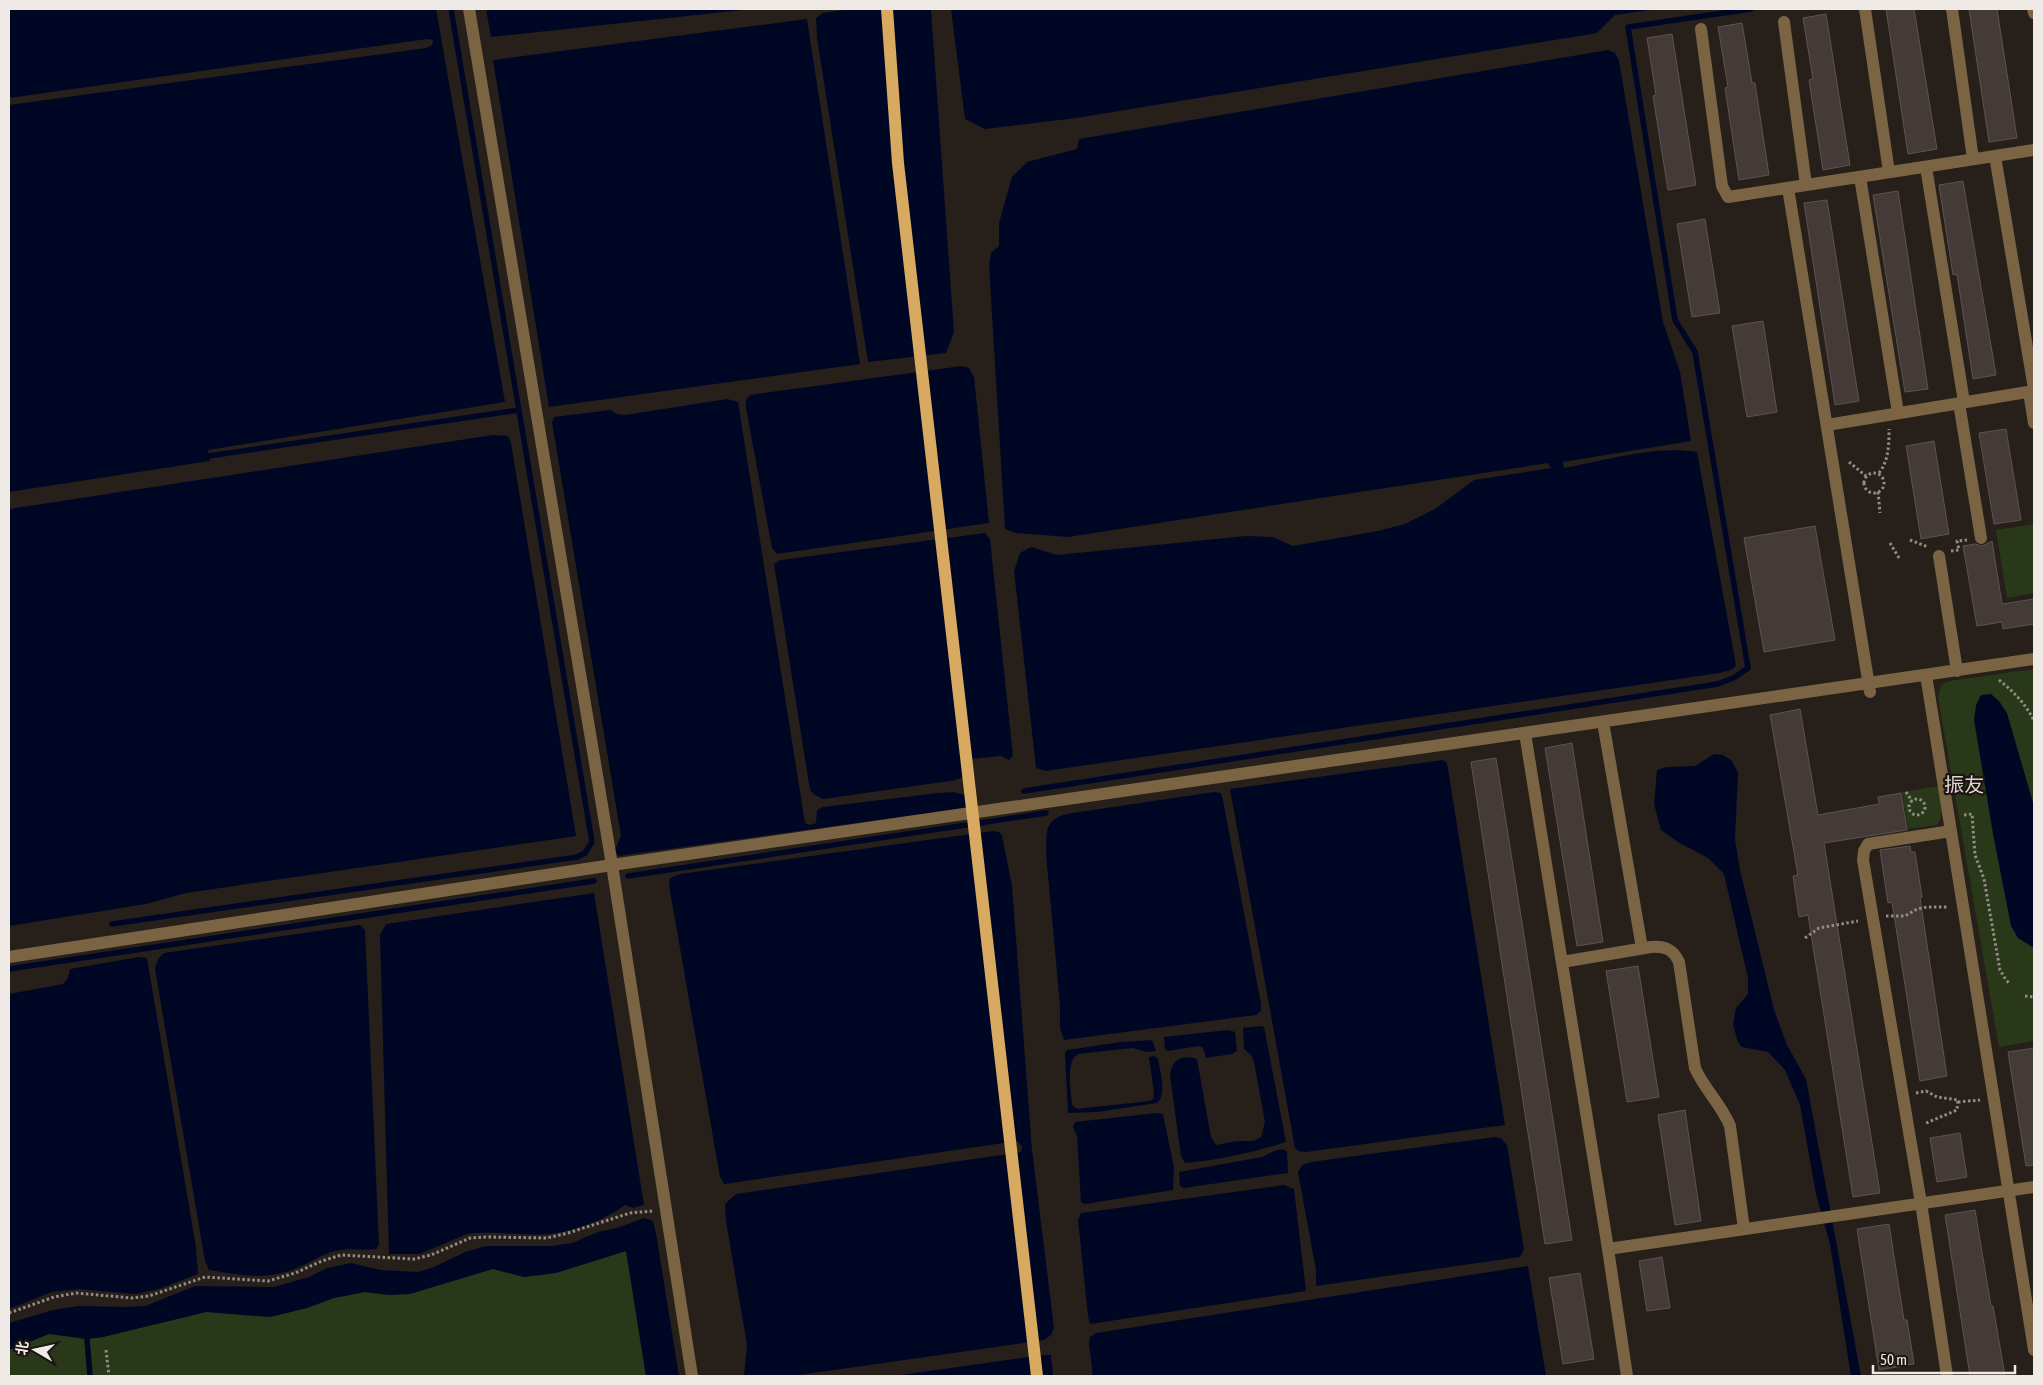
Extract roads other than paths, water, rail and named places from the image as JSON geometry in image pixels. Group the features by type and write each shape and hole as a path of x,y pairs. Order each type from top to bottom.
{"main road":[{"path":"886,9 898,163 1037,1376"}],"street":[{"path":"469,9 612,866 692,1376"},
{"path":"1866,9 1889,172"},
{"path":"1952,9 1973,159"},
{"path":"2034,9 2034,14"},
{"path":"1784,22 1806,185"},
{"path":"1701,29 1722,186 1728,197 2034,150"},
{"path":"1995,156 2033,390 2034,423"},
{"path":"1926,167 1981,538"},
{"path":"1860,177 1893,414"},
{"path":"1788,188 1869,688"},
{"path":"1826,425 2033,390"},
{"path":"1939,556 1957,670"},
{"path":"9,957 612,866 973,815 1525,733 1869,688 1926,675 2034,659"},
{"path":"1926,675 2034,1350"},
{"path":"1603,722 1642,948"},
{"path":"1525,733 1627,1376"},
{"path":"1947,1376 1910,1134 1865,870 1864,851 1868,844 1951,830"},
{"path":"1562,962 1663,946 1675,953 1679,962 1695,1068 1699,1078 1726,1116 1730,1126 1744,1229"},
{"path":"1608,1249 2034,1187"}],"water":[{"path":"9,9 436,9 505,402 208,450 210,461 9,492 9,105 426,48 432,45 433,40 427,39 9,98"},
{"path":"486,9 752,9 491,37"},
{"path":"850,9 931,9 954,332 946,353 868,362 817,38 816,18 823,13"},
{"path":"951,9 1657,9 1615,15 1597,33 1076,118 985,129 965,119"},
{"path":"807,19 860,364 549,407 493,60"},
{"path":"1608,50 1615,53 1619,61 1663,322 1680,372 1691,441 1563,462 1564,468 1664,450 1697,452 1736,665 1733,669 1720,673 1046,771 1036,768 1014,571 1020,553 1031,547 1057,555 1246,536 1273,537 1293,546 1378,531 1405,524 1435,509 1474,480 1551,468 1548,463 1068,537 1016,533 1005,529 989,265 991,253 999,246 999,223 1012,177 1027,162 1077,149 1079,139"},
{"path":"962,366 969,368 974,377 989,523 777,554 772,548 746,408 746,400 750,395"},
{"path":"727,399 738,402 805,823 810,825 816,823 817,810 823,807 938,793 954,792 967,796 972,807 618,856 615,850 621,836 552,422 554,417 610,410 617,414 625,415"},
{"path":"493,435 508,436 511,443 576,836 186,893 146,904 9,926 9,509"},
{"path":"985,533 990,539 1013,756 1009,760 1001,756 970,759 963,777 956,780 823,799 815,795 810,790 774,564 781,560"},
{"path":"1991,694 1999,701 2007,713 2034,806 2034,948 2018,938 2011,926 1993,834 1974,720 1976,705 1981,695"},
{"path":"1714,754 1723,755 1732,761 1738,773 1735,839 1740,870 1774,1010 1787,1045 1806,1079 1861,1376 1851,1376 1830,1244 1816,1194 1800,1105 1785,1070 1768,1052 1742,1047 1738,1042 1733,1025 1736,1008 1748,994 1748,978 1724,874 1708,858 1678,842 1661,830 1654,804 1657,770 1666,767 1695,766"},
{"path":"1443,760 1447,763 1505,1125 1306,1152 1299,1151 1295,1148 1230,789"},
{"path":"1214,792 1221,793 1223,800 1261,1011 1256,1015 1064,1040 1060,1028 1060,1005 1046,854 1047,834 1050,824 1053,820 1066,814"},
{"path":"993,831 999,832 1002,835 1012,886 1032,1150 1054,1328 1051,1335 1044,1340 792,1376 744,1376 747,1345 726,1221 725,1204 736,1194 1021,1152 1022,1146 1017,1141 724,1184 720,1177 669,885 670,878 680,874"},
{"path":"594,893 644,1205 633,1208 625,1205 599,1220 560,1233 467,1234 420,1254 389,1254 380,935 386,924"},
{"path":"360,925 365,930 379,1244 376,1249 345,1249 335,1251 297,1268 264,1276 209,1270 205,1261 155,969 158,959 164,953"},
{"path":"139,957 147,958 196,1247 198,1274 159,1289 135,1294 79,1289 52,1292 9,1309 9,994 63,984 68,978 70,969"},
{"path":"1264,1027 1286,1142 1261,1150 1185,1163 1181,1156 1170,1076 1172,1066 1182,1058 1197,1059 1211,1137 1216,1145 1236,1141 1254,1141 1261,1137 1265,1122 1254,1062 1251,1055 1244,1049 1243,1028"},
{"path":"1228,1030 1235,1032 1237,1051 1232,1054 1206,1058 1203,1048 1199,1046 1168,1051 1165,1049 1164,1037"},
{"path":"1152,1040 1156,1051 1146,1052 1133,1048 1078,1054 1071,1063 1070,1084 1072,1105 1077,1109 1150,1101 1153,1099 1154,1093 1149,1057 1155,1056 1158,1059 1162,1082 1162,1094 1157,1103 1097,1112 1068,1113 1065,1053 1067,1050 1121,1042"},
{"path":"1157,1113 1163,1114 1174,1168 1173,1190 1085,1204 1081,1202 1077,1136 1073,1127 1075,1122"},
{"path":"1495,1137 1501,1138 1507,1145 1524,1249 1520,1257 1316,1286 1316,1270 1298,1172 1302,1165 1311,1162"},
{"path":"1283,1149 1287,1152 1288,1173 1184,1188 1180,1186 1179,1172 1262,1157"},
{"path":"1284,1185 1294,1189 1306,1291 1090,1324 1078,1220 1081,1213"},
{"path":"644,1218 653,1221 656,1233 679,1376 646,1376 626,1251 556,1273 524,1277 493,1269 410,1294 389,1295 365,1292 334,1298 307,1308 270,1317 206,1312 103,1337 87,1339 49,1334 9,1350 9,1323 53,1310 78,1306 145,1306 195,1286 274,1287 309,1277 327,1268 351,1263 381,1270 418,1272 434,1267 465,1252 486,1246 551,1246 572,1243 598,1232 617,1228"},
{"path":"1528,1266 1546,1376 1093,1376 1089,1344 1090,1337 1096,1333"},
{"path":"1051,1355 1053,1376 894,1376"}],"waterway":[{"path":"112,924 577,857 585,853 592,842 451,9"},
{"path":"1024,791 1718,684 1735,677 1748,668 1695,352 1675,320 1628,27 1751,9"},
{"path":"209,456 519,410"},
{"path":"628,876 1046,813"},
{"path":"9,969 594,881"},
{"path":"87,1339 90,1376"}],"district":[{"name":"振友","path":"1964,784"}]}
